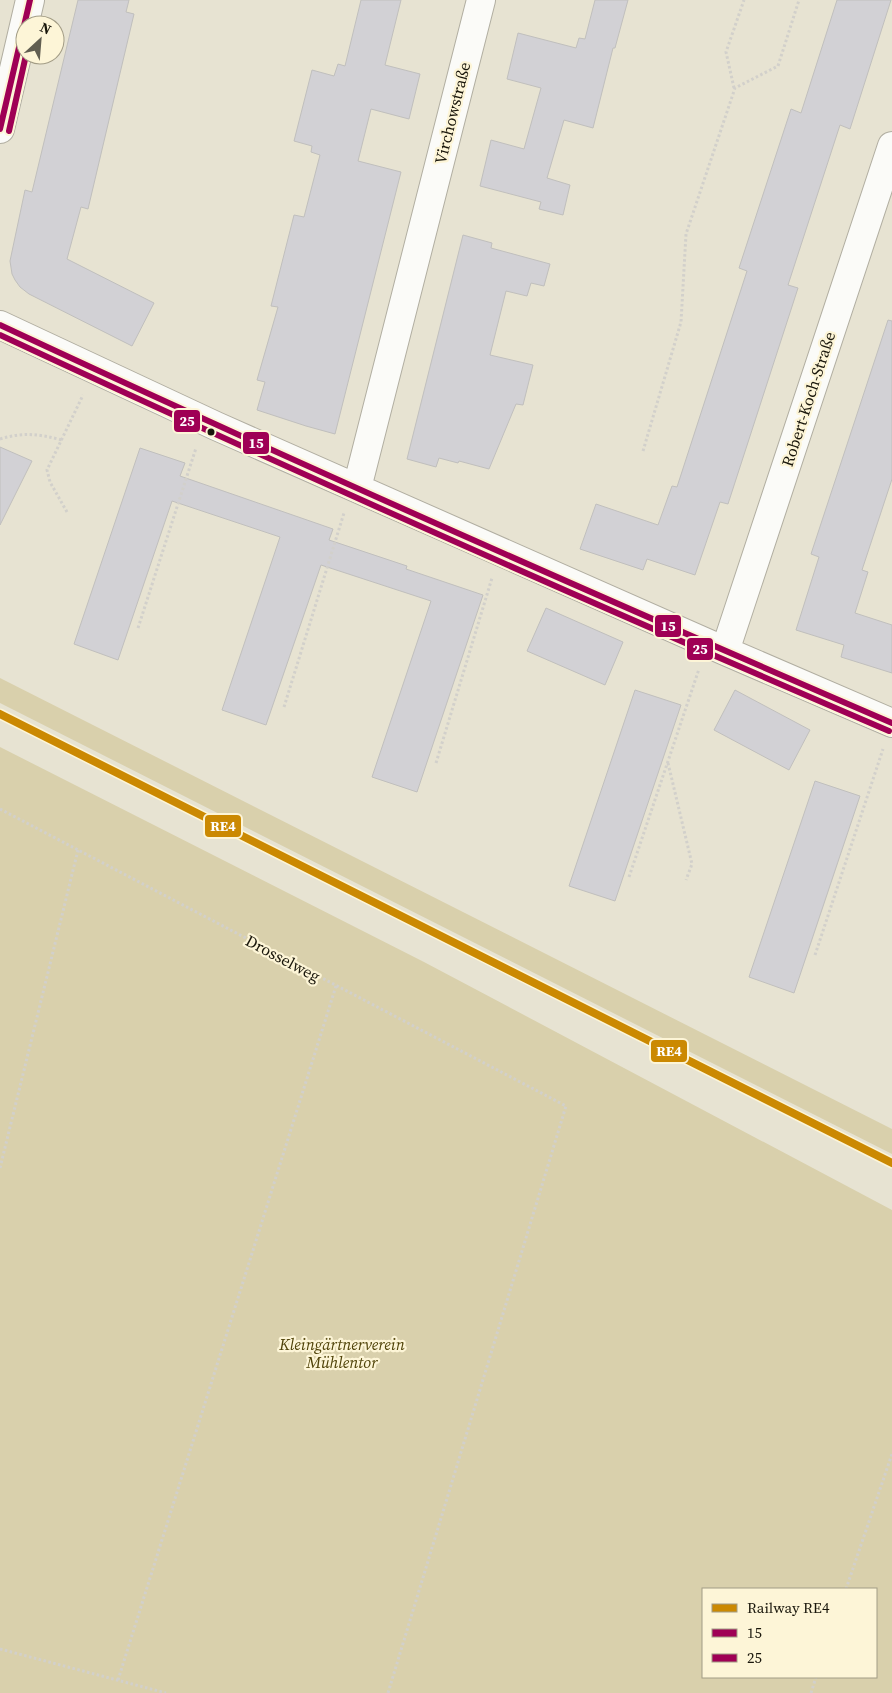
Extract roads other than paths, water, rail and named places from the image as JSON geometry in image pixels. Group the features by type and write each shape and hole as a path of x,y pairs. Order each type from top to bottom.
{"street":[{"path":"0,129 30,0"},
{"name":"Virchowstraße","path":"355,487 481,0"},
{"name":"Robert-Koch-Straße","path":"716,647 892,146"},
{"path":"0,325 204,421 716,647 889,732"}],"rail line":[{"name":"RE4","path":"0,714 892,1163"}],"park label":[{"name":"Kleingärtnerverein Mühlentor","path":"342,1353"}]}
